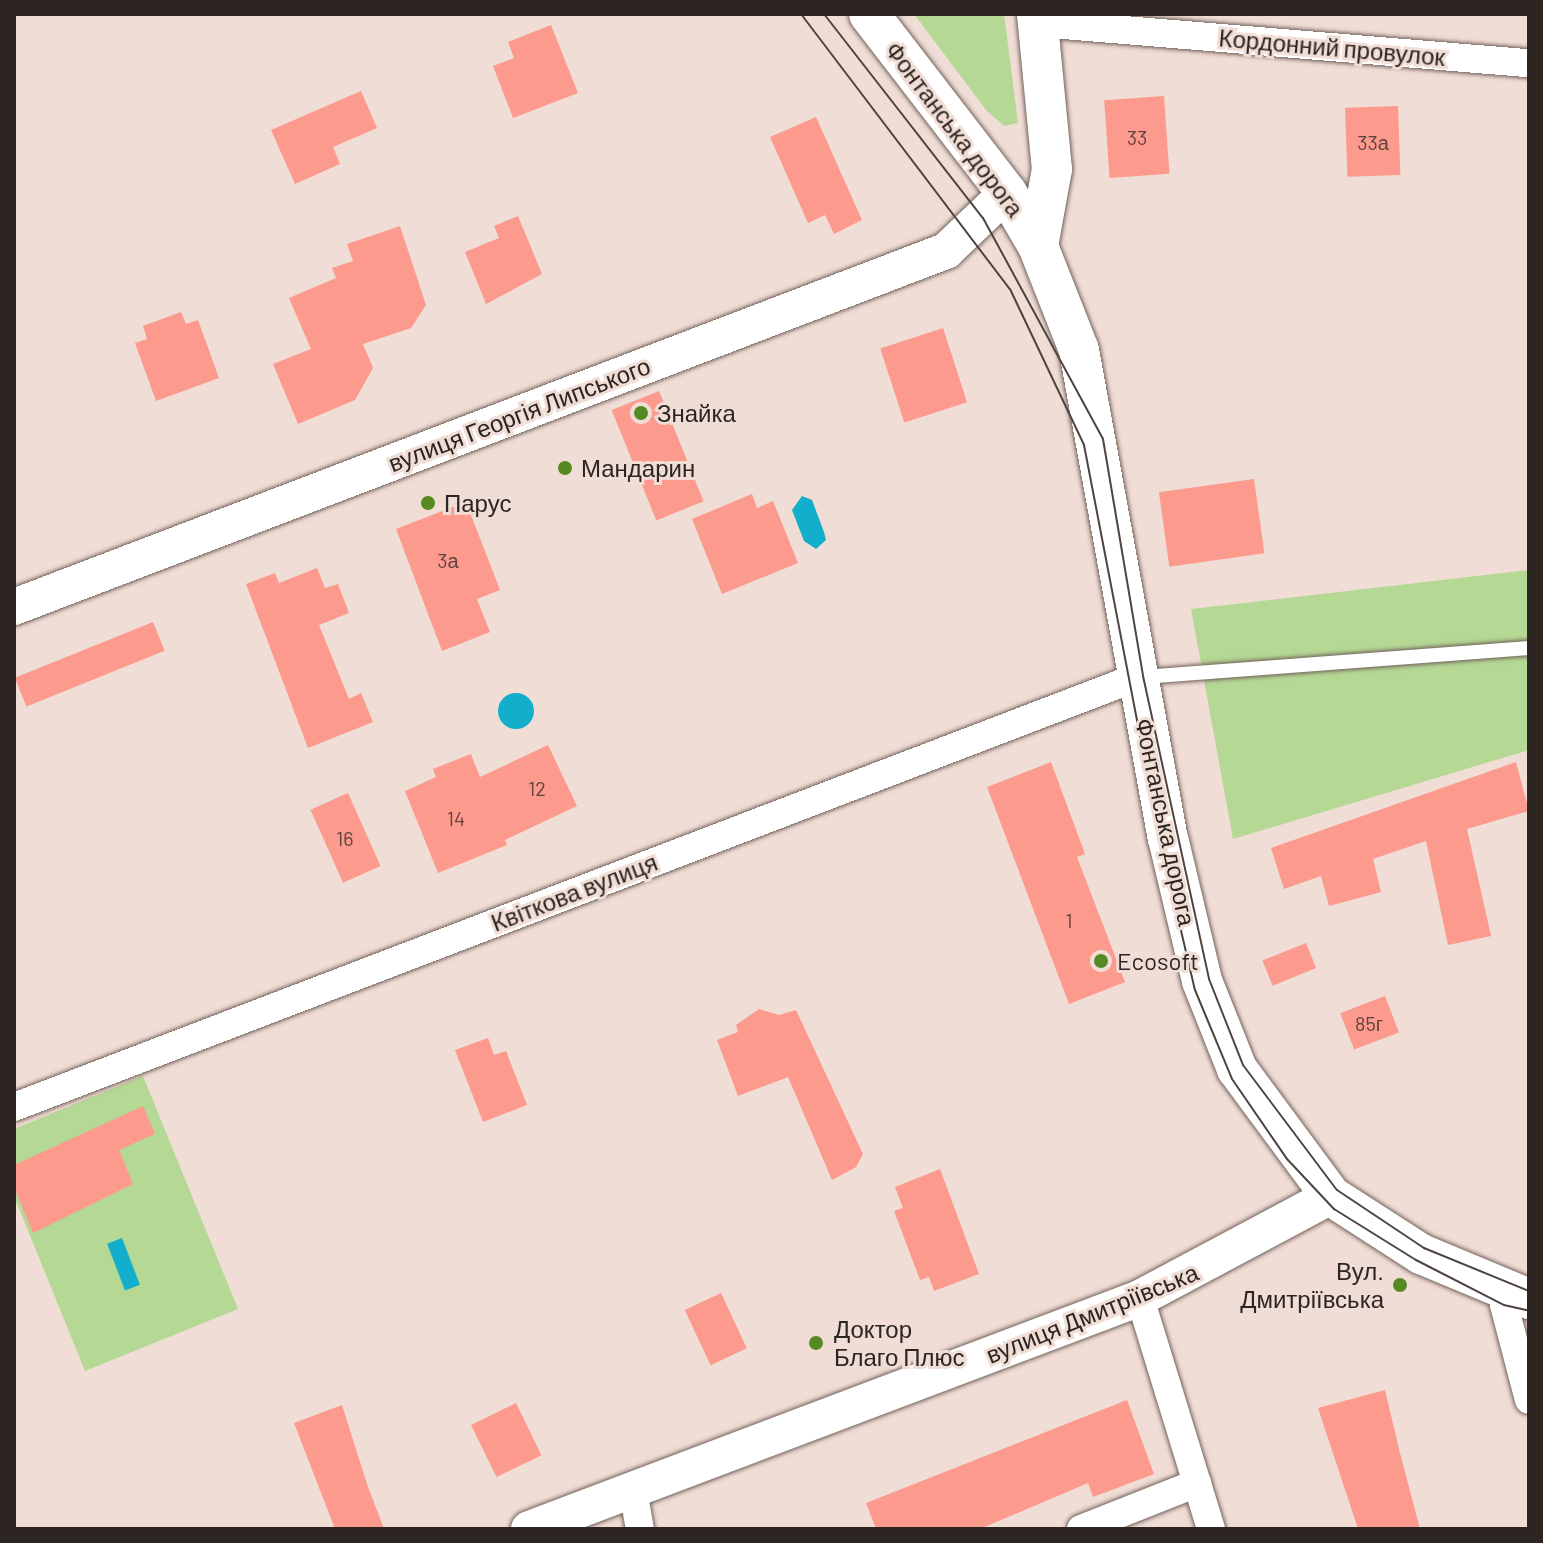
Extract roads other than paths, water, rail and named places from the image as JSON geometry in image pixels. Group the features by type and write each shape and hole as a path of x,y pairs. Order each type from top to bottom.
{"main road":[{"name":"Фонтанська дорога","path":"869,14 1007,193 1038,246 1079,350 1135,678 1202,981 1237,1069 1331,1196 1421,1254 1518,1296"},
{"name":"Фонтанська дорога","path":"1038,18 1052,169 1038,246"},
{"path":"983,162 1023,172 1052,169"}],"street":[{"name":"Кордонний провулок","path":"1038,18 1529,63"},
{"name":"вулиця Георгія Липського","path":"14,607 946,251 1007,193"},
{"name":"Квіткова вулиця","path":"14,1107 1135,678"},
{"name":"вулиця Дмитріївська","path":"529,1529 1140,1298 1331,1196"},
{"path":"1518,1296 1504,1305 1529,1400"},
{"path":"1140,1298 1211,1529"},
{"path":"1081,1529 1197,1483"},
{"path":"633,1490 640,1529"}],"lane":[{"path":"1135,678 1529,648"}],"water":[{"path":"802,496 812,500 824,532 826,540 816,549 804,541 792,510"},
{"path":"516,693 529,698 534,711 529,724 516,729 503,724 498,711 503,698"},
{"path":"122,1238 140,1285 125,1290 107,1244"}],"tram line":[{"path":"801,14 1010,289 1084,445 1160,841 1195,990 1232,1079 1287,1159 1334,1209 1416,1260 1504,1305 1529,1311"},
{"path":"824,14 983,218 1103,439 1143,676 1209,979 1243,1065 1337,1190 1424,1248 1529,1291"}],"place":[{"name":"Знайка","path":"641,413"},
{"name":"Мандарин","path":"565,468"},
{"name":"Парус","path":"428,503"},
{"name":"Ecosoft","path":"1101,961"},
{"name":"Вул. Дмитріївська","path":"1400,1285"},
{"name":"Доктор Благо Плюс","path":"816,1343"}]}
